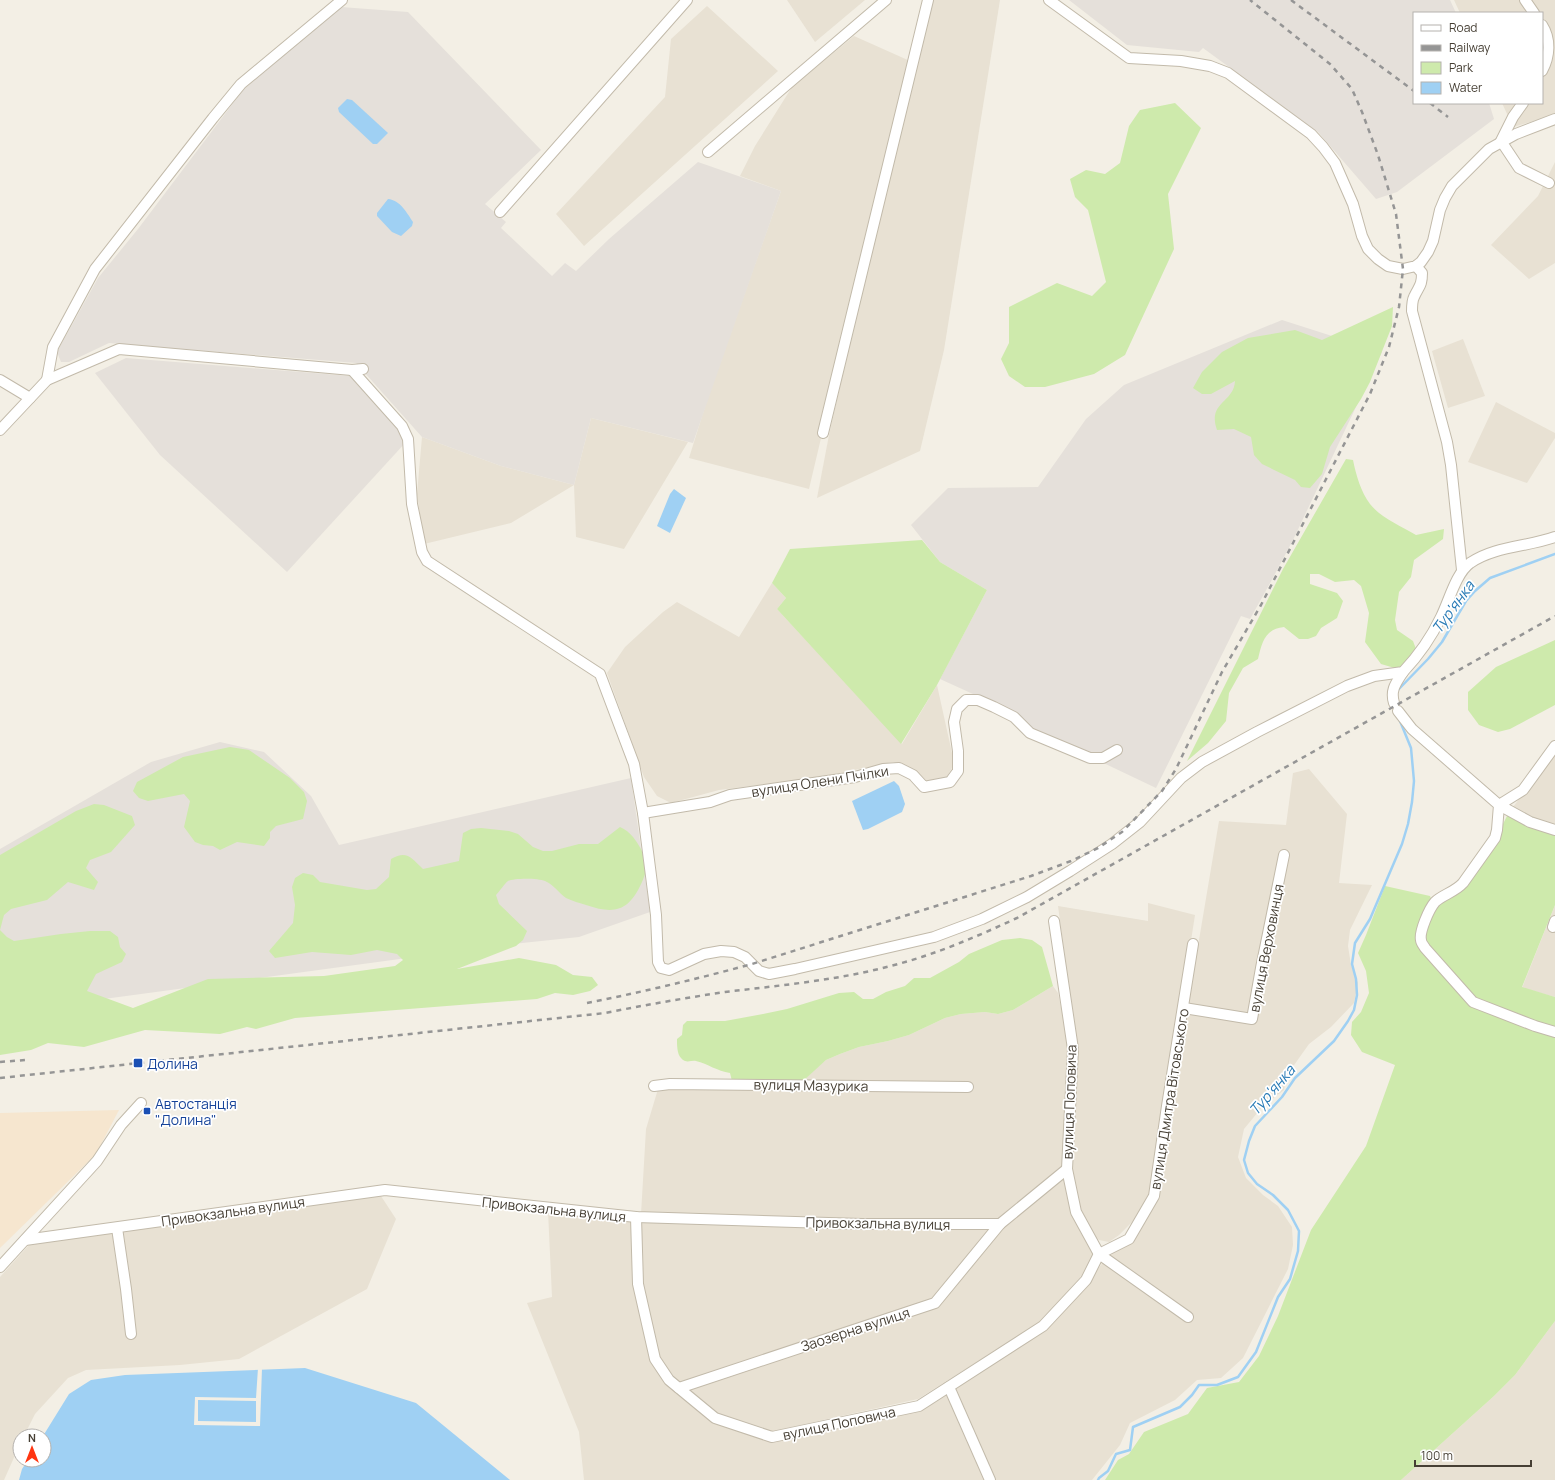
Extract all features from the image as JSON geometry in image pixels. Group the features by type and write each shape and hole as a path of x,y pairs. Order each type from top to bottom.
{"street":[{"path":"47,380 53,348 95,269 241,84 342,0"},
{"path":"500,212 687,0"},
{"path":"708,152 886,0"},
{"path":"823,433 928,0"},
{"path":"1049,0 1129,58 1181,61 1210,66 1228,73 1311,134 1335,163 1353,204 1362,236 1368,249 1388,266 1403,269 1416,266 1428,252 1433,241 1440,210 1452,186 1489,149 1516,134 1555,119"},
{"path":"1525,0 1533,12"},
{"path":"1543,27 1547,34 1549,48 1543,68"},
{"path":"1501,141 1521,104"},
{"path":"1501,141 1519,168 1548,183"},
{"path":"1416,266 1422,272 1422,278 1421,288 1413,298 1412,311 1447,442 1462,570"},
{"path":"0,430 47,380 119,349 352,370 363,369"},
{"path":"352,370 402,426 408,439 412,504 422,552 427,561 600,674 634,764 643,813 656,915 658,962 661,968 669,970 704,954 721,951 734,952 745,957 759,971 769,974 795,970 934,937 982,919 1027,897 1112,844 1140,822 1181,778 1202,762 1347,686 1374,676 1403,672"},
{"path":"0,380 30,398"},
{"path":"1555,537 1498,550 1470,563 1462,570 1441,617 1426,644 1403,672 1393,688 1393,698 1396,707 1412,729 1499,805 1530,822 1555,830"},
{"name":"вулиця Олени Пчілки","path":"643,813 710,802 730,795 855,777 883,769 899,768 913,775 924,787 950,782 958,771 958,751 954,722 957,709 966,700 978,700 994,707 1014,717 1030,733 1090,758 1103,758 1117,750"},
{"path":"1499,805 1523,790 1555,746"},
{"path":"1499,805 1495,838 1458,889 1435,903 1423,925 1420,934 1421,940 1425,948 1473,1002 1535,1026 1555,1032"},
{"name":"вулиця Верховинця","path":"1184,1008 1252,1019 1284,855"},
{"name":"вулиця Поповича","path":"1054,921 1073,1049 1067,1169 1076,1212 1099,1254 1188,1317"},
{"name":"вулиця Дмитра Вітовського","path":"1099,1254 1129,1238 1154,1196 1193,944"},
{"name":"вулиця Мазурика","path":"654,1086 670,1084 968,1087"},
{"path":"0,1267 97,1161 121,1125 141,1103"},
{"path":"1000,1224 1067,1169"},
{"name":"Привокзальна вулиця","path":"25,1240 385,1190 636,1217 862,1224 1000,1224"},
{"name":"вулиця Поповича","path":"636,1217 638,1284 655,1359 669,1380 715,1418 772,1437 919,1406 1043,1326 1086,1280 1099,1254"},
{"name":"Заозерна вулиця","path":"679,1388 935,1303 1000,1224"},
{"path":"117,1228 131,1334"},
{"path":"949,1387 990,1480"}],"shaded area":[{"path":"787,0 865,0 815,42"},
{"path":"933,0 1000,0 944,350 920,451 817,498 829,435 867,268"},
{"path":"1069,0 1450,0 1456,12 1413,12 1413,104 1489,104 1494,119 1397,192 1376,199 1318,132 1203,48 1199,52 1127,45"},
{"path":"1454,0 1555,0 1555,115 1513,127 1502,104 1543,104 1543,12 1460,12"},
{"path":"707,6 778,71 584,246 556,214 665,97 671,39"},
{"path":"341,7 408,12 541,150 485,204 506,222 501,228 552,276 565,263 576,271 609,239 698,162 781,191 693,443 591,418 574,485 501,466 422,437 356,363 109,343 69,362 61,362 57,352 98,278 138,229 243,90"},
{"path":"854,36 910,61 809,489 689,458 708,397 781,191 740,176 755,146 792,87"},
{"path":"1555,162 1555,263 1529,279 1491,245 1538,196"},
{"path":"1282,320 1382,352 1293,540 1250,619 1241,616 1156,788 1030,728 1017,714 940,679 987,590 940,562 911,525 948,488 1038,487 1086,419 1124,385"},
{"path":"1463,339 1485,396 1448,408 1432,351"},
{"path":"126,358 351,376 398,428 406,442 287,572 160,455 95,373"},
{"path":"1496,402 1555,433 1555,438 1527,483 1468,462"},
{"path":"591,418 688,442 624,549 576,537 574,485"},
{"path":"422,437 501,466 574,485 511,523 424,544 417,494"},
{"path":"772,583 786,598 777,609 902,744 937,685 952,753 952,768 946,778 935,781 926,781 902,765 893,762 821,777 719,790 671,803 657,796 644,777 607,673 625,647 663,612 677,602 739,637"},
{"path":"220,742 264,752 311,796 339,845 631,778 650,912 579,937 503,945 0,1013 0,849 151,762"},
{"path":"1555,753 1555,836 1509,812"},
{"path":"1309,769 1347,814 1339,883 1372,885 1350,930 1348,946 1351,965 1358,983 1354,1003 1331,1027 1309,1044 1287,1075 1284,1090 1263,1106 1244,1129 1238,1157 1246,1178 1263,1195 1278,1206 1292,1227 1293,1245 1288,1269 1243,1358 1221,1378 1197,1380 1175,1400 1130,1423 1120,1445 1092,1480 584,1480 579,1432 527,1303 552,1297 548,1211 634,1219 654,1362 709,1415 772,1439 921,1408 1045,1328 1088,1282 1104,1261 1119,1248 1156,1196 1219,821 1286,825 1293,773"},
{"path":"1148,903 1195,915 1151,1197 1134,1220 1119,1235 1109,1242 1099,1240 1093,1235 1079,1205 1072,1173 1077,1046 1058,906 1148,921"},
{"path":"1555,905 1555,997 1522,988"},
{"path":"1053,986 1058,993 1069,1046 1064,1177 1094,1255 1080,1278 1040,1322 918,1399 769,1432 718,1414 680,1384 659,1361 641,1285 641,1214 646,1129 658,1089 801,1089 803,1081 815,1069 826,1060 840,1054 859,1047 909,1035 945,1018 961,1014 985,1012 998,1014 1013,1010"},
{"path":"119,1110 96,1154 0,1248 0,1113"},
{"path":"379,1193 396,1219 367,1289 239,1359 180,1365 86,1370 68,1378 35,1414 28,1428 12,1428 12,1462 4,1480 0,1480 0,1277 29,1245"},
{"path":"1555,1321 1555,1480 1401,1480 1494,1396 1515,1375"}],"green space":[{"path":"1175,103 1201,128 1168,194 1174,249 1125,355 1094,374 1045,387 1025,387 1009,376 1001,359 1009,343 1009,307 1057,283 1092,296 1106,282 1088,210 1075,197 1070,179 1086,170 1105,174 1120,163 1129,126 1140,110"},
{"path":"1393,307 1392,326 1370,382 1361,399 1330,447 1322,474 1310,488 1301,487 1295,480 1262,464 1254,455 1251,437 1234,429 1217,430 1215,414 1234,388 1235,381 1211,394 1202,394 1193,388 1202,372 1222,352 1248,338 1295,330 1322,340"},
{"path":"1346,459 1353,460 1359,483 1364,494 1370,504 1385,518 1416,535 1444,529 1443,539 1414,560 1411,577 1399,592 1395,620 1397,630 1413,641 1416,649 1412,658 1398,669 1381,664 1365,642 1369,613 1361,586 1354,580 1335,582 1319,574 1310,574 1310,584 1337,593 1343,601 1337,618 1321,628 1316,636 1308,639 1299,639 1284,627 1272,630 1265,637 1258,659 1243,668 1229,693 1226,721 1208,743 1187,761 1283,569"},
{"path":"922,540 940,562 987,590 937,685 901,744 777,609 786,598 772,583 790,549"},
{"path":"1555,640 1555,705 1510,729 1498,732 1479,725 1468,710 1468,692 1496,667"},
{"path":"230,747 249,750 290,778 304,792 307,801 303,819 276,826 270,832 270,838 264,846 237,842 220,850 213,846 195,842 184,827 190,801 184,794 148,801 139,798 133,791 137,782 183,757"},
{"path":"94,804 104,805 132,816 135,825 111,852 90,860 86,868 98,882 94,890 68,882 47,900 11,909 4,915 0,930 0,855 76,811"},
{"path":"1509,812 1555,836 1555,905 1522,987 1555,997 1555,1321 1515,1375 1494,1396 1401,1480 1105,1480 1118,1460 1129,1454 1144,1432 1188,1414 1207,1388 1239,1382 1259,1356 1278,1316 1311,1230 1366,1146 1395,1065 1362,1052 1351,1035 1352,1022 1361,1012 1369,993 1366,971 1358,953 1385,886 1430,896 1432,901 1455,893 1502,826"},
{"path":"620,827 627,831 635,840 646,859 644,878 637,892 626,905 613,910 596,908 568,899 551,884 542,880 520,879 508,881 496,895 499,904 527,931 523,940 516,946 457,969 519,958 556,965 573,975 592,977 598,985 590,991 573,995 555,993 537,999 295,1018 256,1029 247,1027 220,1034 145,1030 84,1047 48,1043 31,1050 0,1055 0,930 14,941 61,934 90,931 110,931 118,937 120,947 126,954 122,962 96,974 87,991 133,1008 208,979 324,976 395,966 403,960 397,954 377,950 351,955 312,952 275,958 269,951 293,923 295,905 292,887 295,878 303,873 313,875 320,882 367,890 376,889 389,877 391,859 396,856 408,856 423,869 459,861 463,833 471,829 481,828 509,831 518,834 533,847 543,851 552,851 579,844 598,844"},
{"path":"1020,938 1032,940 1042,947 1053,986 1013,1010 998,1014 985,1012 961,1014 945,1018 909,1035 859,1047 826,1060 803,1081 733,1085 730,1073 696,1061 685,1061 679,1054 677,1039 682,1035 683,1025 687,1021 725,1021 763,1014 787,1009 839,993 854,992 863,999 873,999 886,992 905,986 914,978 930,978 959,962 969,954 1002,940"}],"water":[{"path":"347,99 352,100 388,133 377,144 373,144 339,112 338,108"},
{"path":"388,199 400,204 413,222 412,226 401,236 392,232 377,216 377,213"},
{"path":"674,489 686,498 670,533 657,526 670,494"},
{"path":"894,781 899,786 905,804 902,812 863,830 852,801"},
{"path":"305,1368 416,1403 510,1480 19,1480 23,1468 52,1468 52,1428 48,1428 69,1394 91,1380 125,1375"}],"pier":[{"path":"258,1368 262,1368 260,1426 194,1425 195,1397 256,1398","holes":["198,1400 256,1401 256,1422 198,1421"]}],"waterway":[{"name":"Тур'янка","path":"1397,691 1442,642 1466,601 1475,591 1490,578 1555,554"},
{"name":"Тур'янка","path":"1098,1480 1108,1471 1116,1454 1130,1450 1133,1427 1180,1407 1192,1395 1199,1385 1217,1385 1238,1377 1256,1352 1278,1297 1290,1279 1298,1251 1299,1231 1288,1210 1273,1195 1257,1184 1248,1173 1244,1160 1255,1126 1282,1097 1295,1078 1334,1041 1354,1010 1357,995 1356,979 1352,964 1355,943 1370,919 1402,844 1408,824 1412,802 1414,781 1411,748 1400,721"}],"railway":[{"path":"587,1003 670,985 752,964 1031,876 1071,861 1098,848 1122,832 1162,791 1176,769 1222,672 1261,605 1370,394 1389,347 1399,307 1403,269 1396,214 1378,155 1352,89 1330,64 1250,0"},
{"path":"1291,0 1413,90"},
{"path":"1431,104 1448,117"},
{"path":"0,1078 605,1013 725,992 834,978 877,970 913,960 958,944 1017,918 1555,616"},
{"path":"0,1062 26,1060"}],"place":[{"name":"Долина","path":"138,1063"},
{"name":"Автостанція \"Долина\"","path":"147,1111"}]}
